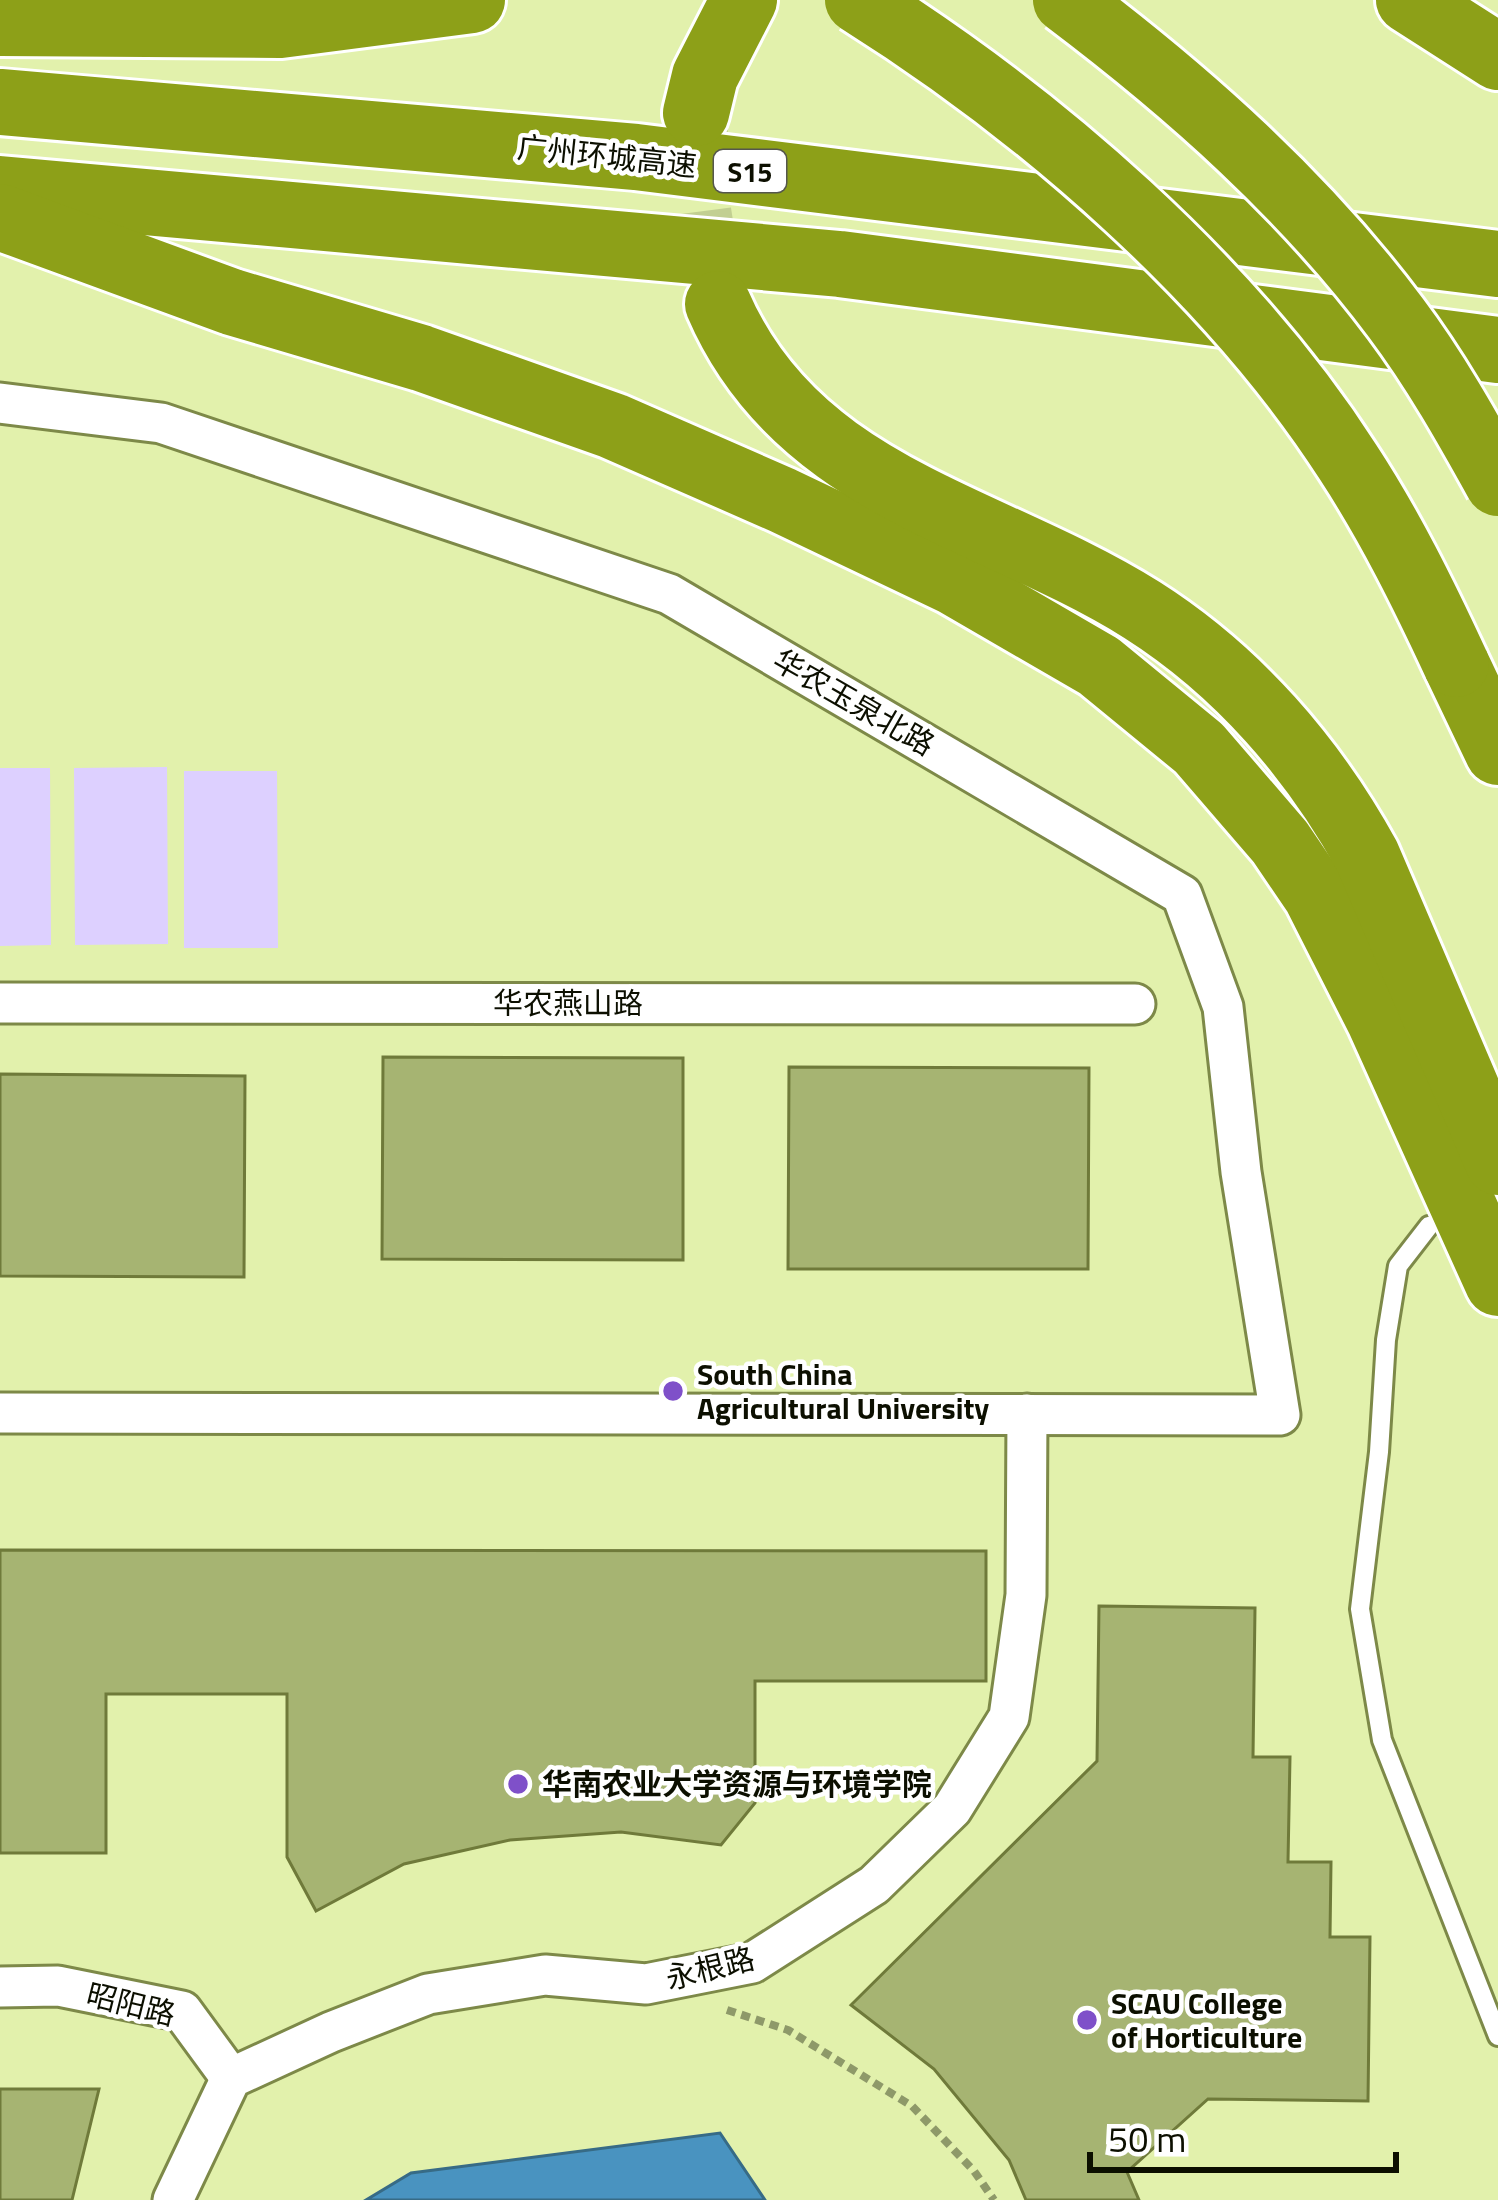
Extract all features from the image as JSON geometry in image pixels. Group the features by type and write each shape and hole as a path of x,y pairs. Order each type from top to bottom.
{"highway":[{"path":"0,23 280,25 472,0"},
{"path":"696,113 705,76 744,0"},
{"path":"858,0 967,76 1166,242 1282,369 1347,460 1405,561 1498,752"},
{"path":"1066,0 1214,122 1327,234 1400,323 1498,483"},
{"path":"1409,0 1498,57"},
{"name":"广州环城高速","path":"0,102 636,158 1498,265"},
{"path":"0,189 840,265 1498,350"},
{"path":"0,217 232,302 421,358 613,426 954,582 1099,666 1199,748 1280,842 1316,895 1378,1018 1498,1283"},
{"path":"718,304 751,367 805,427 878,478 1142,610 1221,670 1291,741 1367,856 1498,1162"}],"street":[{"name":"华农玉泉北路","path":"0,403 161,423 669,595 1183,895 1223,1007 1241,1172 1280,1415 1027,1414"},
{"name":"华农燕山路","path":"0,1003 1136,1004"},
{"path":"0,1413 1027,1414"},
{"name":"永根路","path":"231,2078 428,1994 545,1976 646,1984 752,1963 874,1885 952,1809 1009,1717 1026,1595 1027,1414"},
{"name":"昭阳路","path":"0,1987 58,1986 182,2011 231,2078"},
{"path":"173,2200 231,2078"}],"lane":[{"path":"1429,1226 1398,1266 1386,1340 1379,1452 1360,1610 1382,1740 1498,2036"}],"path":[{"path":"646,1984 788,2030 913,2106 974,2170 994,2200"}],"shaded area":[{"path":"167,767 168,944 75,945 74,768"},
{"path":"0,768 50,768 51,945 0,946"},
{"path":"184,771 277,771 278,948 184,948"}],"water":[{"path":"720,2133 765,2200 366,2200 411,2173"}],"building":[{"path":"383,1057 683,1058 683,1260 382,1259"},
{"path":"789,1067 1089,1068 1088,1269 788,1269"},
{"path":"0,1074 245,1076 244,1277 0,1276"},
{"path":"0,1550 986,1551 986,1681 755,1681 755,1803 721,1845 621,1832 510,1840 404,1864 316,1911 287,1857 287,1694 106,1694 106,1853 0,1853"},
{"path":"1099,1606 1255,1608 1253,1757 1290,1757 1288,1862 1331,1862 1330,1937 1370,1937 1368,2101 1208,2099 1127,2172 1139,2200 1026,2200 1009,2160 934,2069 851,2005 1097,1761"},
{"path":"0,2089 99,2089 72,2200 0,2200"}],"tunnel":[{"path":"696,113 698,210 718,304"}],"place":[{"name":"South China Agricultural University","path":"673,1391"},
{"name":"华南农业大学资源与环境学院","path":"518,1784"},
{"name":"SCAU College of Horticulture","path":"1087,2020"}]}
